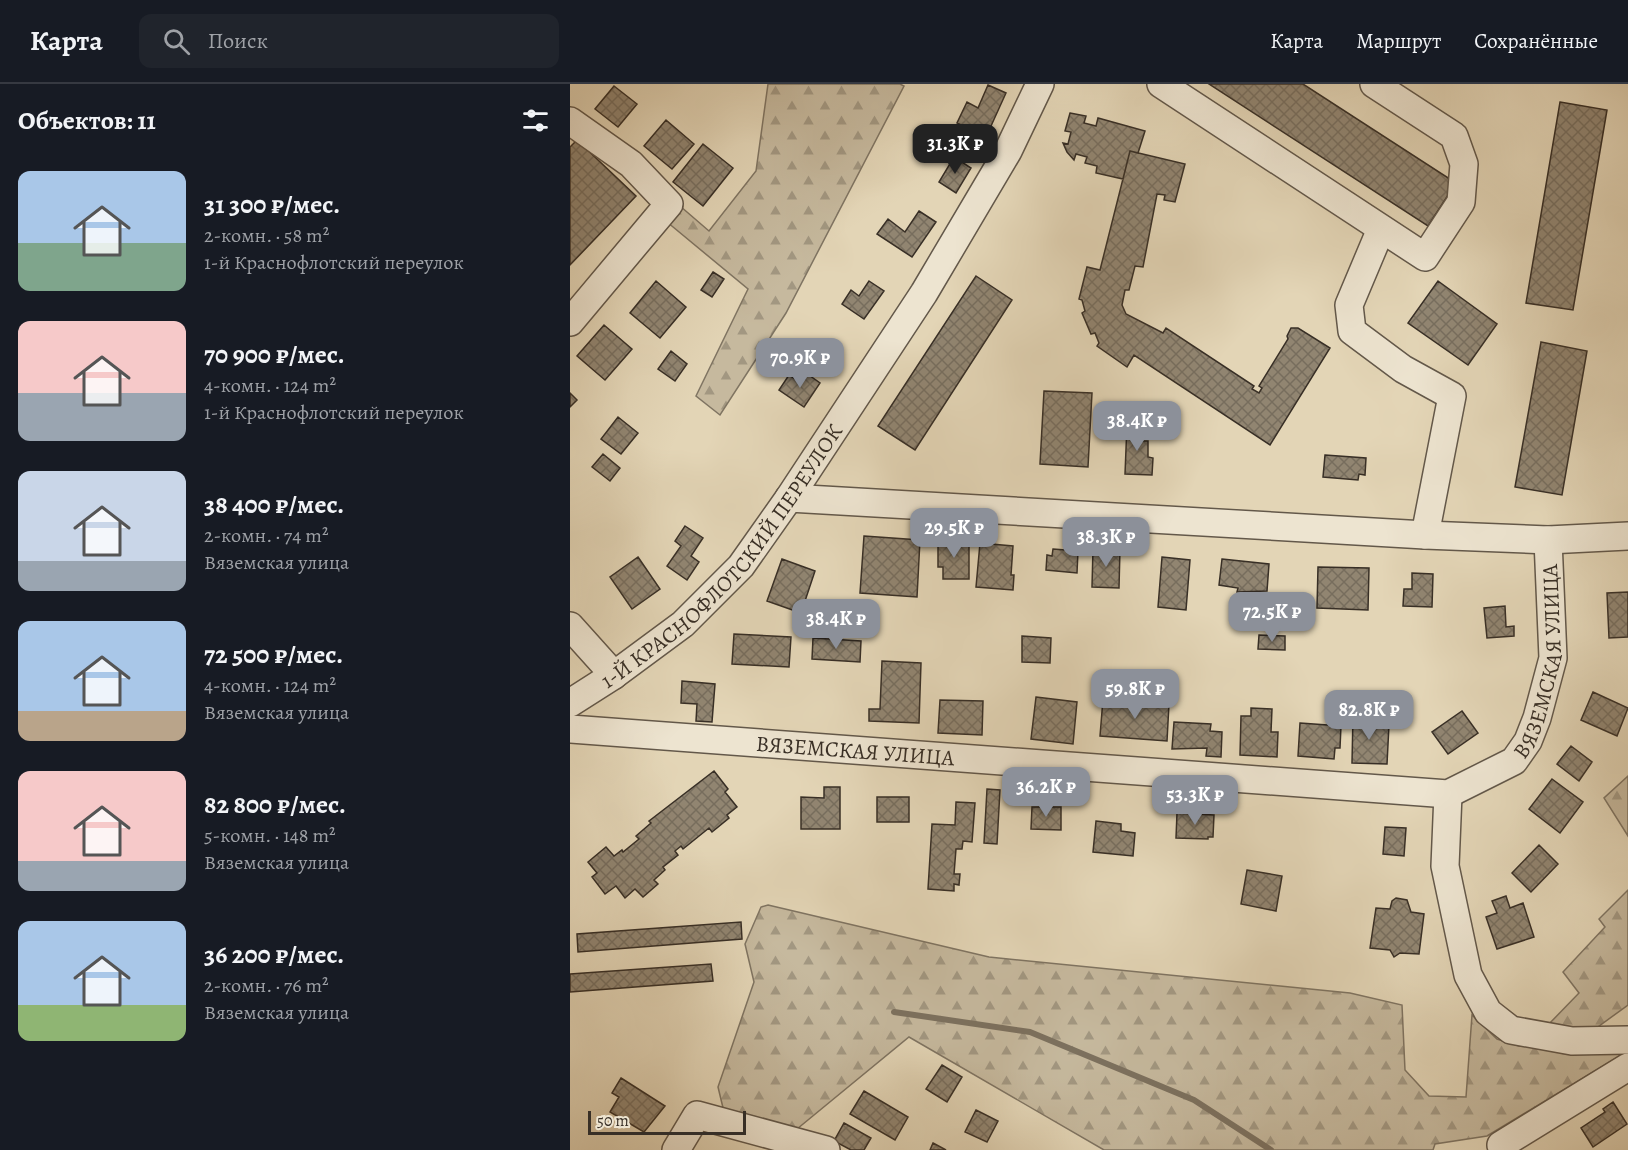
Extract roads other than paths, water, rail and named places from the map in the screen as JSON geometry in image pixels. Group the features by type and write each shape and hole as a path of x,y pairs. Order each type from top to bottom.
{"street":[{"name":"1-Й КРАСНОФЛОТСКИЙ ПЕРЕУЛОК","path":"570,703 614,675 683,624 741,566 789,498 924,293 1008,151 1040,84"},
{"path":"1161,84 1425,257 1461,202 1464,164 1454,136 1374,84"},
{"path":"570,121 631,164 669,204 570,322"},
{"path":"1382,229 1349,305 1352,331 1403,369 1452,396 1425,535"},
{"name":"ВЯЗЕМСКАЯ УЛИЦА","path":"789,498 1425,535 1548,540 1628,536"},
{"name":"ВЯЗЕМСКАЯ УЛИЦА","path":"570,729 1448,794 1514,761 1528,741 1537,718 1553,658 1548,540"},
{"path":"570,626 614,675"},
{"path":"1448,794 1445,866 1468,975 1488,1012 1511,1030 1572,1041 1628,1040"},
{"path":"1502,1145 1628,1067"},
{"path":"676,1150 697,1115 826,1150"}],"waterway":[{"path":"894,1012 1030,1032 1194,1100 1271,1150"}]}
